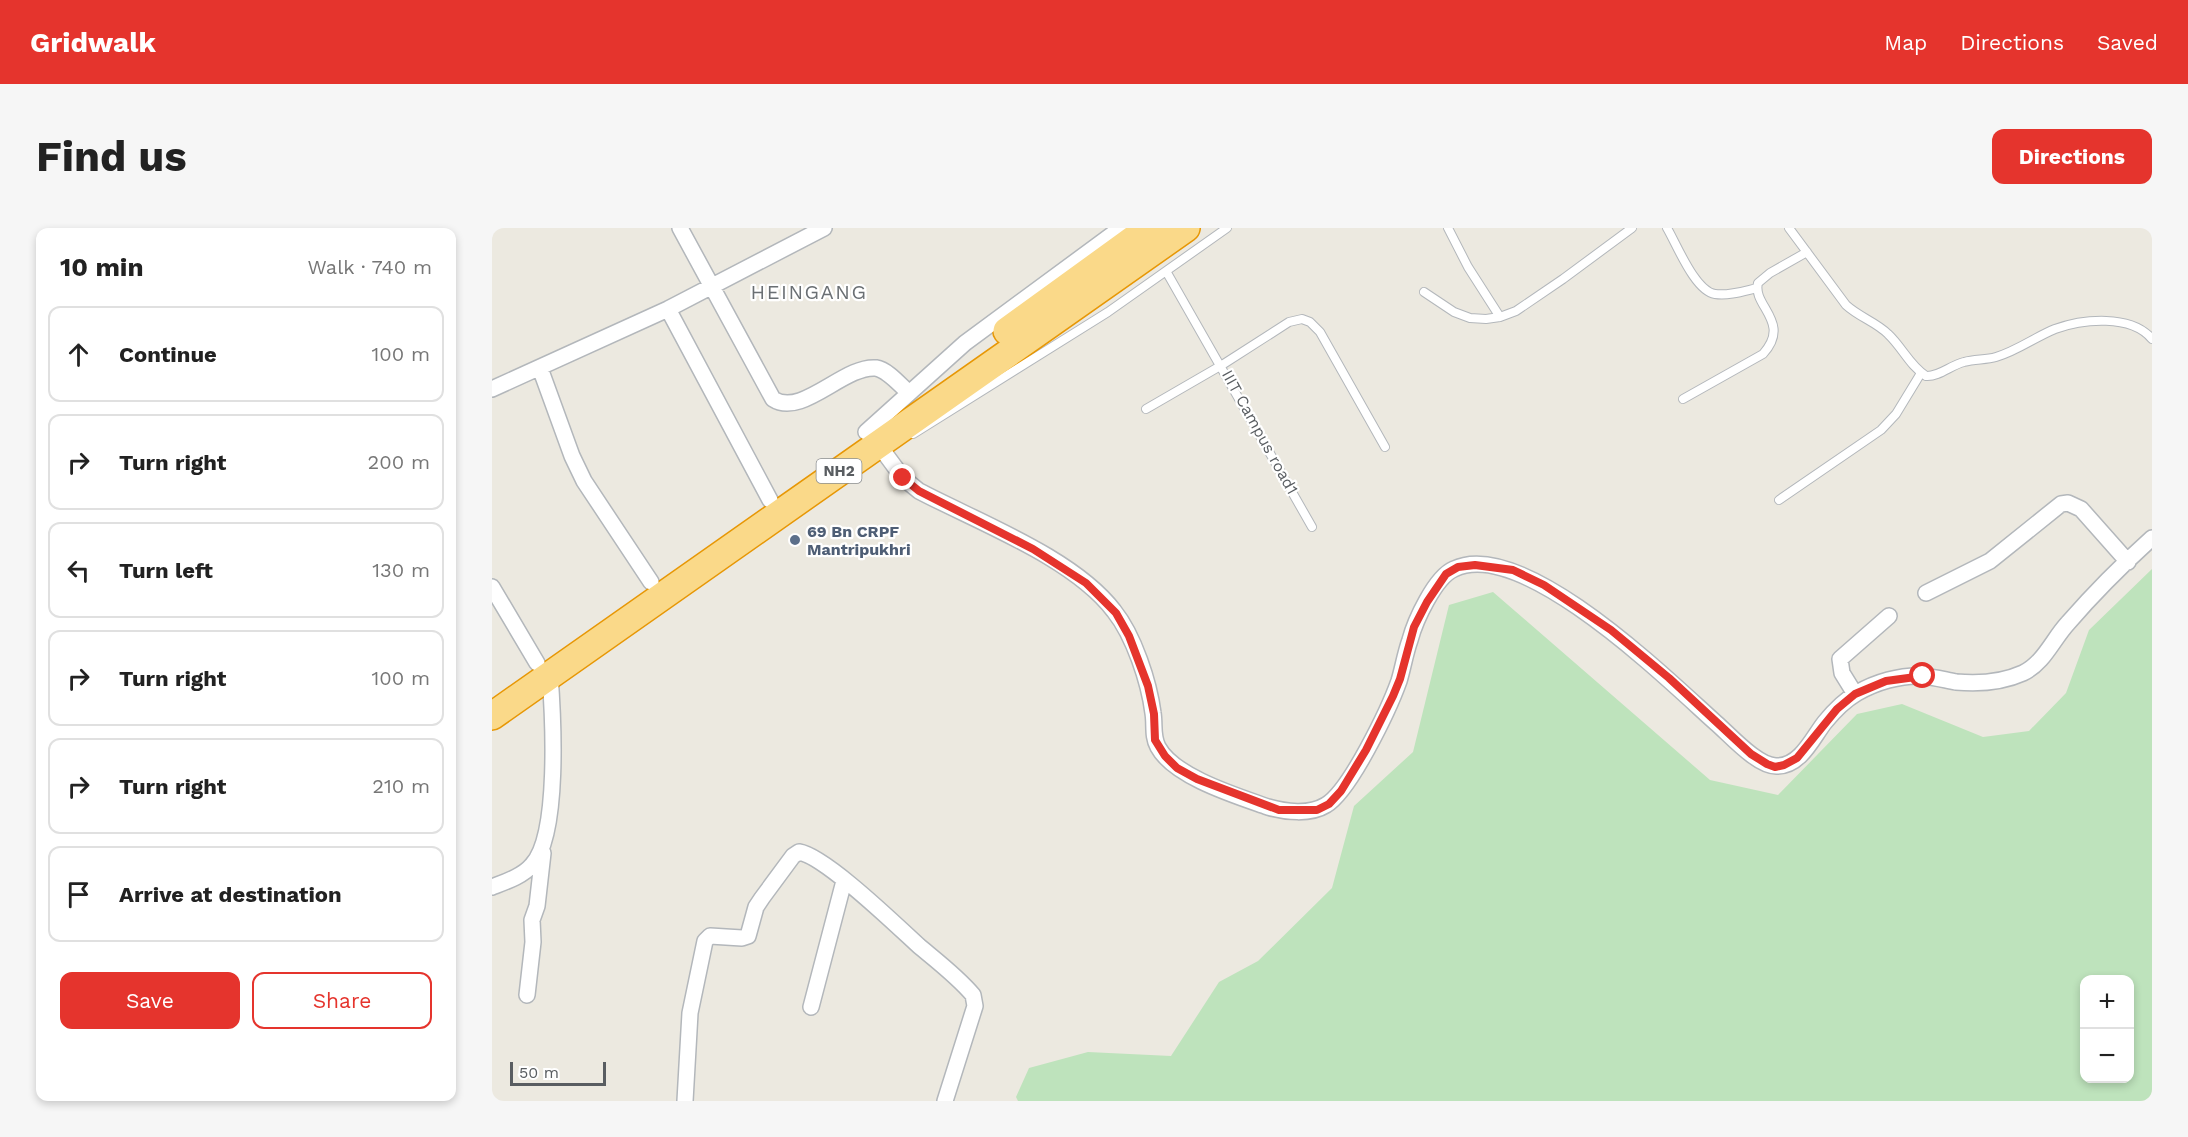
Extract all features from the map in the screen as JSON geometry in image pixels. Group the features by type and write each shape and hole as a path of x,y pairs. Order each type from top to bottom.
{"highway":[{"name":"NH2","path":"492,716 544,669 651,582 770,500 876,439 1149,228"},
{"name":"NH2","path":"492,696 544,669 1186,228"}],"street":[{"path":"681,228 772,399 779,404 790,404 863,370 875,368 883,370 909,393"},
{"path":"492,389 668,309 824,228"},
{"path":"1121,228 965,343 909,393 876,439 903,478 919,491 1033,549 1086,583 1116,613 1129,636 1148,686 1154,714 1155,740 1165,756 1177,768 1197,779 1279,810 1317,810 1329,804 1341,791 1366,750 1393,696 1414,627 1427,602 1446,574 1458,567 1475,565 1513,570 1544,585 1611,630 1669,678 1751,754 1775,767 1797,758 1837,709 1855,694 1886,681 1923,676 1972,682 2010,678 2026,671 2043,657 2063,628 2078,612 2152,538"},
{"path":"668,309 770,500"},
{"path":"540,368 572,456 584,481 651,582"},
{"path":"1926,593 1990,561 2061,504 2068,503 2081,509 2128,562"},
{"path":"492,586 544,669 554,747 552,787 537,906 532,920 533,942 527,995"},
{"path":"1855,694 1842,673 1840,659 1889,616"},
{"path":"492,887 525,872 532,865 545,835"},
{"path":"685,1101 690,1013 707,938 748,936 756,907 793,856 799,852 825,866 844,881 973,995 975,1006 945,1101"},
{"path":"811,1006 844,881"}],"lane":[{"path":"876,439 906,437 919,432 1108,312 1227,228"},
{"path":"1448,228 1468,267 1500,317"},
{"path":"1424,292 1454,312 1470,318 1500,317 1516,311 1632,228"},
{"path":"1667,228 1696,280 1708,292 1733,293 1757,288"},
{"path":"1789,228 1846,305 1888,333 1926,376 1934,376 1964,362 1997,357 2056,329 2074,325 2121,322 2141,328 2152,339"},
{"path":"1683,399 1762,354 1769,347 1774,328 1757,288 1761,279 1807,252"},
{"path":"1146,409 1222,365 1166,271"},
{"name":"IIIT Campus road1","path":"1312,527 1222,365 1289,322 1296,319 1310,322 1320,332 1385,447"},
{"path":"1779,500 1881,430 1896,414 1921,373"}],"green space":[{"path":"2152,569 2152,1101 1018,1101 1016,1097 1029,1068 1088,1052 1171,1056 1219,982 1258,961 1332,888 1354,806 1413,752 1449,605 1493,592 1710,780 1778,795 1857,714 1902,704 1983,737 2029,731 2066,693 2089,630"}],"place":[{"name":"69 Bn CRPF Mantripukhri","path":"795,540"}],"district":[{"name":"HEINGANG","path":"809,292"}],"route":[{"path":"903,478 919,491 1033,549 1086,583 1116,613 1129,636 1148,686 1158,748 1177,768 1197,779 1279,810 1317,810 1336,798 1366,750 1393,696 1414,627 1427,602 1446,574 1458,567 1475,565 1513,570 1544,585 1611,630 1669,678 1751,754 1775,767 1790,763 1797,758 1825,722 1855,694 1886,681 1923,676"}]}
